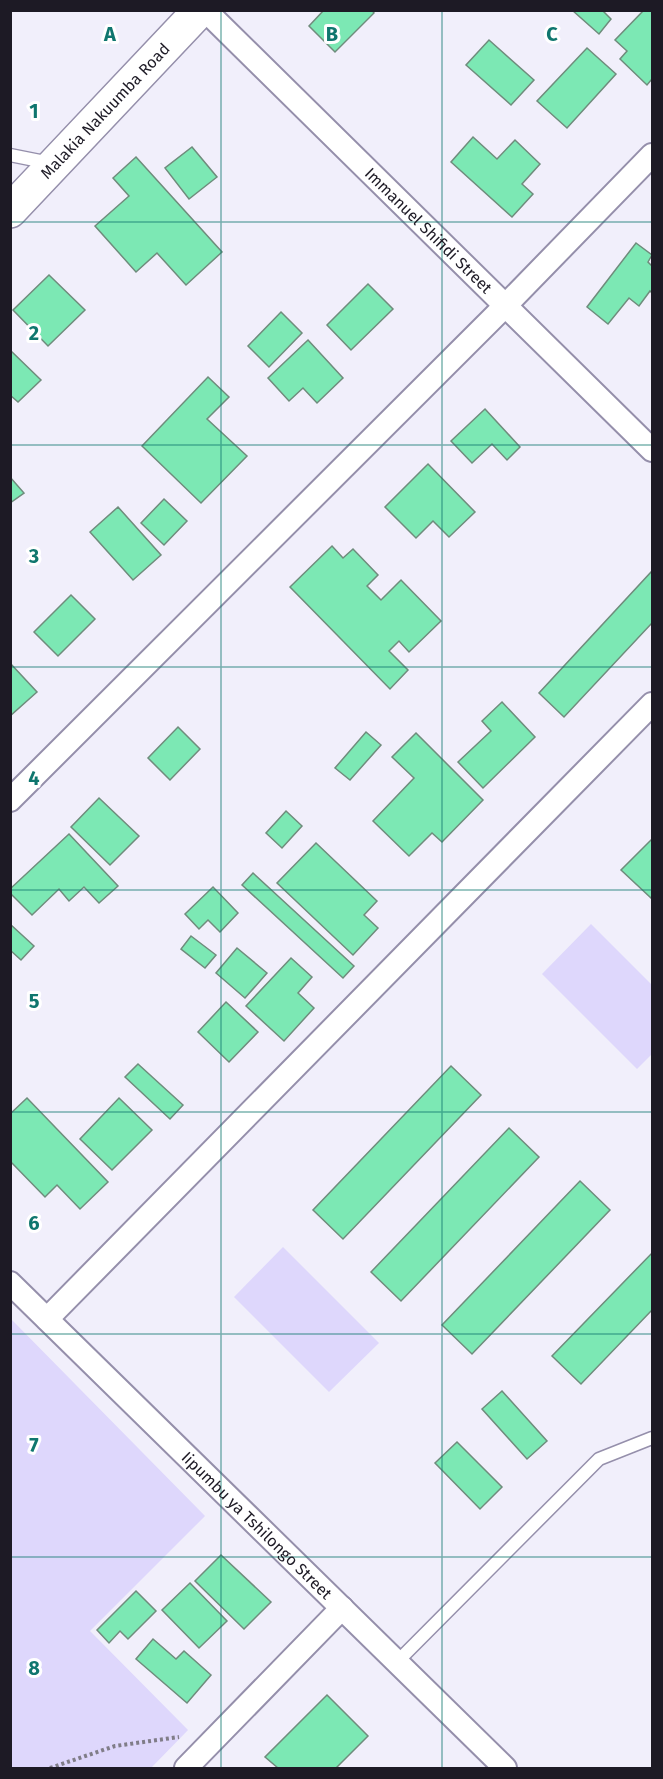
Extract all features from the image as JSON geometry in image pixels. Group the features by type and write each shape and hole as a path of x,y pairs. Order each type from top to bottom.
{"main road":[{"name":"Malakia Nakuumba Road","path":"10,211 200,10"}],"street":[{"name":"Immanuel Shifidi Street","path":"205,10 652,450"},
{"path":"10,800 506,305 652,155"},
{"path":"47,1319 652,704"},
{"name":"Iipumbu ya Tshilongo Street","path":"10,1283 505,1768"},
{"path":"186,1768 342,1608"}],"lane":[{"path":"10,155 56,164"},
{"path":"397,1662 599,1459 652,1438"}],"path":[{"path":"50,1768 115,1746 181,1737 209,1744"}],"shaded area":[{"path":"591,924 652,985 652,1054 637,1069 542,974"},
{"path":"283,1247 379,1343 329,1392 234,1297"},
{"path":"11,1319 205,1516 90,1631 188,1730 151,1768 11,1768"}],"building":[{"path":"324,10 372,10 374,13 335,52 309,26"},
{"path":"572,10 602,10 611,19 599,34"},
{"path":"644,10 652,10 652,79 647,85 620,59 627,51 615,40"},
{"path":"489,40 534,80 511,105 466,65"},
{"path":"587,48 616,74 567,128 537,101"},
{"path":"473,137 497,159 515,140 540,164 522,184 533,194 512,217 451,162"},
{"path":"192,147 217,177 189,199 165,168"},
{"path":"136,157 222,252 186,285 157,253 136,272 95,226 129,196 113,178"},
{"path":"636,243 652,255 648,262 652,266 652,293 650,291 639,306 629,298 608,324 587,307"},
{"path":"49,275 85,310 48,346 13,310"},
{"path":"368,284 393,309 351,350 327,325"},
{"path":"281,312 302,333 269,367 248,346"},
{"path":"308,340 343,378 317,403 303,388 289,401 268,378"},
{"path":"10,350 41,380 18,402 10,395"},
{"path":"208,377 229,397 207,419 247,456 201,503 142,446"},
{"path":"485,409 520,447 507,460 492,444 472,463 451,441"},
{"path":"428,464 475,512 449,537 433,521 416,538 385,507"},
{"path":"10,477 24,493 10,503"},
{"path":"164,499 187,521 164,545 141,523"},
{"path":"118,507 161,555 133,580 90,532"},
{"path":"332,546 343,558 353,549 378,575 367,586 381,600 401,580 441,621 409,652 399,641 389,651 408,670 390,689 290,587"},
{"path":"652,571 652,623 564,717 539,693"},
{"path":"71,595 95,619 58,656 34,632"},
{"path":"10,663 37,692 10,716"},
{"path":"502,702 535,737 483,788 458,762 491,731 482,721"},
{"path":"178,727 200,749 170,780 148,758"},
{"path":"366,732 381,745 350,780 335,768"},
{"path":"416,733 483,800 442,842 432,833 409,856 373,821 414,778 392,757"},
{"path":"99,798 139,836 110,865 71,827"},
{"path":"286,811 302,826 282,848 266,833"},
{"path":"69,834 118,886 99,903 84,887 69,901 59,889 32,915 10,893 10,889"},
{"path":"652,839 652,896 651,898 621,870"},
{"path":"316,843 377,901 364,915 378,928 353,955 277,883"},
{"path":"253,873 354,966 343,978 242,885"},
{"path":"213,887 238,913 220,932 208,920 199,929 185,914"},
{"path":"10,924 34,946 21,960 10,950"},
{"path":"191,936 216,955 205,968 181,949"},
{"path":"237,948 267,973 245,998 216,973"},
{"path":"291,958 312,977 298,993 314,1008 284,1041 246,1006"},
{"path":"226,1002 258,1032 229,1062 198,1032"},
{"path":"138,1064 183,1105 170,1119 125,1077"},
{"path":"451,1066 481,1095 343,1239 313,1210"},
{"path":"27,1098 108,1182 80,1209 57,1185 45,1197 10,1161 10,1114"},
{"path":"119,1098 152,1130 112,1170 80,1139"},
{"path":"509,1128 539,1157 401,1301 371,1272"},
{"path":"580,1181 610,1210 472,1354 442,1325"},
{"path":"652,1253 652,1310 581,1384 552,1356"},
{"path":"502,1391 547,1441 527,1459 482,1409"},
{"path":"457,1442 502,1487 480,1509 435,1463"},
{"path":"221,1555 271,1602 244,1629 195,1581"},
{"path":"190,1583 227,1621 199,1648 162,1610"},
{"path":"136,1591 156,1611 128,1639 120,1631 109,1643 97,1630"},
{"path":"153,1639 176,1659 184,1651 211,1675 187,1703 136,1659"},
{"path":"327,1695 368,1736 336,1768 278,1768 265,1757"}]}
